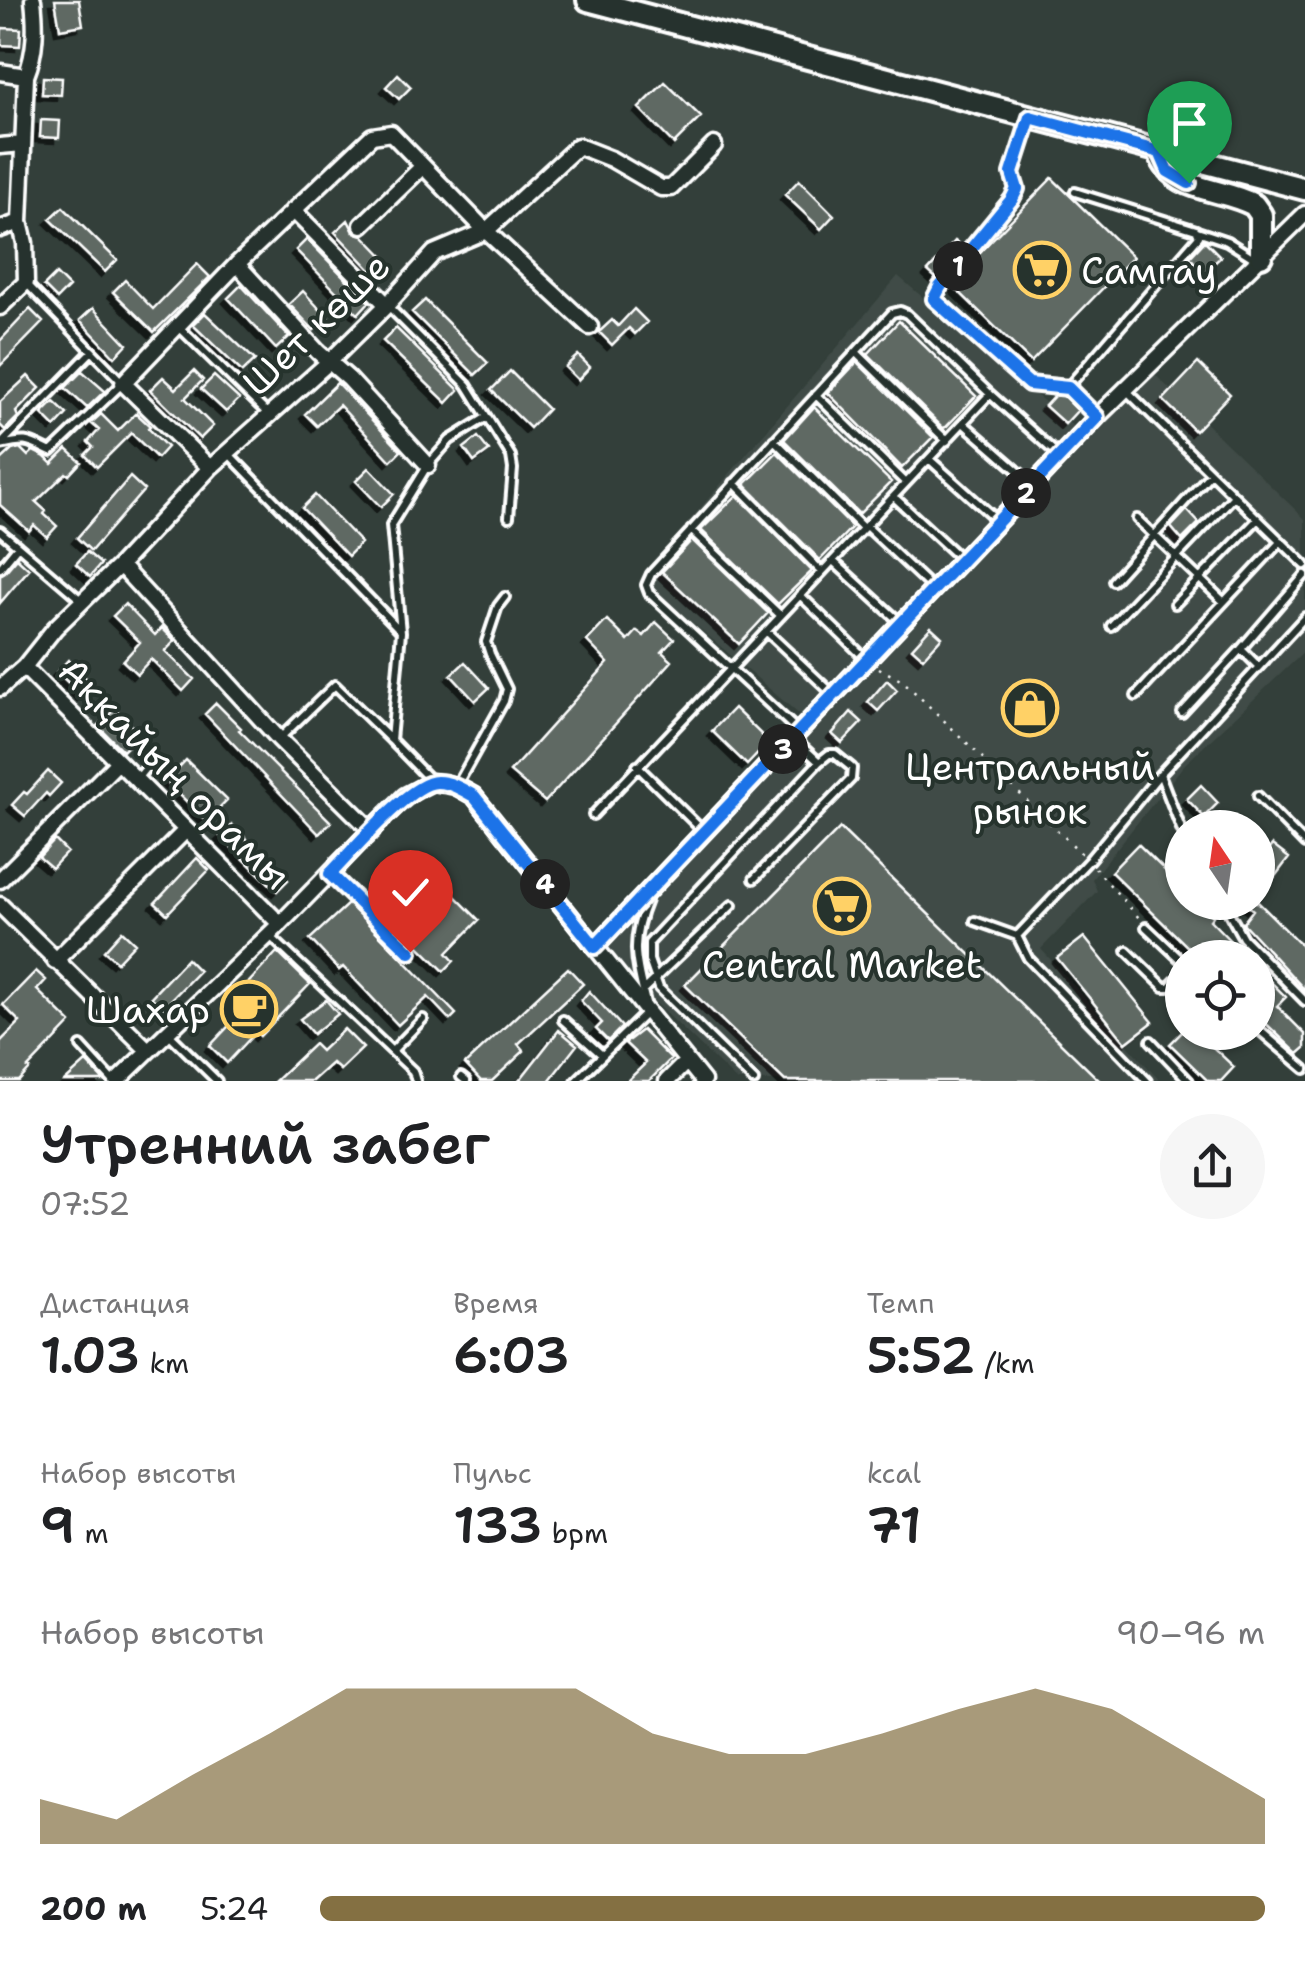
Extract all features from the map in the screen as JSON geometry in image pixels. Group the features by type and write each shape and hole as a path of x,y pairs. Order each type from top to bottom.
{"main road":[{"path":"588,0 1305,189"},
{"path":"1160,152 1164,165 1177,178 1254,205 1260,215 1260,258"}],"street":[{"path":"0,307 26,282 20,222 26,76 33,59 36,22 33,0"},
{"path":"0,72 26,76"},
{"path":"210,468 123,382 237,264 372,136 391,133 486,231 590,327"},
{"path":"0,146 23,144"},
{"name":"Шет көше","path":"0,688 210,468 329,362 434,253 486,231 578,146 612,159 661,188 671,188 714,145"},
{"path":"362,225 423,166"},
{"path":"293,210 387,305"},
{"path":"595,947 1097,417 1305,214"},
{"path":"0,229 20,222"},
{"path":"237,264 428,465"},
{"path":"120,565 279,739 372,832"},
{"name":"Аққайың орамы","path":"24,667 186,830 274,930"},
{"path":"0,880 118,762"},
{"path":"115,1081 274,930 404,796 432,782 456,786 474,796 703,1081"},
{"path":"55,961 186,830"},
{"path":"3,912 148,1050"},
{"path":"667,1081 687,1061"}],"lane":[{"path":"1030,117 1012,173 1017,189 1012,199 934,299 1029,384 1068,388 1097,417"},
{"path":"1074,192 1227,241 1260,258"},
{"path":"1068,388 1199,236 1196,230"},
{"path":"0,445 33,441 51,452 123,382 26,282"},
{"path":"387,305 467,386 511,456 509,517"},
{"path":"819,762 731,668 650,593 646,585 651,574 892,313 907,314 1060,457"},
{"path":"176,325 269,414"},
{"path":"0,445 92,351"},
{"path":"856,352 946,441"},
{"path":"1125,389 1305,565"},
{"path":"593,815 990,394"},
{"path":"816,395 906,483"},
{"path":"391,740 401,632 391,526 428,465 450,440 487,416"},
{"path":"964,424 1034,484"},
{"path":"774,440 934,590"},
{"path":"227,452 401,632"},
{"path":"930,459 999,522"},
{"path":"1113,581 1212,474"},
{"path":"734,483 822,572"},
{"path":"894,496 962,560"},
{"path":"1110,626 1234,496"},
{"path":"1137,519 1224,602"},
{"path":"1174,604 1258,519"},
{"path":"691,530 780,616"},
{"path":"0,531 83,602"},
{"path":"1136,696 1281,541"},
{"path":"0,568 18,546"},
{"path":"833,561 902,624"},
{"path":"1182,713 1305,575"},
{"path":"800,595 867,660"},
{"path":"456,786 504,701 507,689 486,642 498,606 506,598"},
{"path":"1017,936 1305,617"},
{"path":"766,631 834,695"},
{"path":"1240,649 1259,668"},
{"path":"279,739 335,685 432,782"},
{"path":"754,879 850,778 852,768 836,754 819,762 650,943 649,960 659,988 754,1081"},
{"path":"136,780 149,764 158,772"},
{"path":"637,766 704,832"},
{"path":"1160,774 1174,810"},
{"path":"1258,796 1305,844"},
{"path":"330,874 410,952"},
{"path":"576,1081 648,1012 634,945 638,920 654,885"},
{"path":"643,990 732,904"},
{"path":"1233,920 1243,938 1305,1001"},
{"path":"976,921 1017,936 1028,958 1146,1081"},
{"path":"1146,927 1165,945"},
{"path":"274,930 413,1071 416,1081"},
{"path":"1126,950 1165,987"},
{"path":"392,1051 423,1019"},
{"path":"563,1020 602,1055"},
{"path":"168,1033 217,1081"},
{"path":"1151,1040 1190,1081"},
{"path":"1275,1043 1305,1069"},
{"path":"81,1046 115,1081"}],"path":[{"path":"867,660 904,682 1089,860 1146,927"}],"shaded area":[{"path":"898,276 1075,428 801,716 641,578"},
{"name":"Центральный рынок","path":"1145,365 1305,519 1305,651 1184,765 1092,879 1097,891 1041,949 1160,1081 737,1081 590,940"}],"building":[{"path":"55,0 79,0 83,25 60,29"},
{"path":"2,28 21,29 20,46 1,45"},
{"path":"398,74 411,87 399,99 386,87"},
{"path":"43,77 62,78 61,95 42,94"},
{"path":"665,82 701,117 674,144 639,108"},
{"path":"41,120 60,121 59,138 40,137"},
{"name":"Самгау","path":"1052,178 1133,257 1031,362 952,285"},
{"path":"799,180 834,215 821,229 785,195"},
{"path":"63,207 117,260 105,272 50,219"},
{"path":"348,220 354,232 363,235 386,259 372,271 335,232"},
{"path":"307,239 369,302 358,314 296,250"},
{"path":"955,241 964,248 938,280 928,271"},
{"path":"1205,241 1221,257 1203,273 1190,257"},
{"path":"197,264 210,277 154,332 113,292 125,280 153,309"},
{"path":"56,274 69,287 57,299 44,286"},
{"path":"241,285 289,337 276,349 228,298"},
{"path":"303,291 328,318 314,330 289,304"},
{"path":"425,300 488,363 475,375 412,312"},
{"path":"93,308 127,344 115,357 80,320"},
{"path":"30,309 43,322 0,366 0,341"},
{"path":"634,309 647,322 635,334 629,328 612,345 599,332 612,320 618,326"},
{"path":"205,313 255,360 242,372 193,325"},
{"path":"899,321 976,396 946,427 868,354"},
{"path":"396,328 459,390 447,403 383,341"},
{"path":"578,355 590,367 578,380 565,367"},
{"path":"857,362 933,437 902,468 828,393"},
{"path":"1198,363 1230,394 1195,431 1163,400"},
{"path":"82,371 105,391 87,408 65,388"},
{"path":"194,371 203,380 185,398 213,426 200,439 150,390 163,377 176,389"},
{"path":"510,371 548,409 530,428 491,390"},
{"path":"28,376 40,388 16,412 18,417 5,430 0,425 0,402"},
{"path":"214,376 239,399 226,412 201,389"},
{"path":"337,383 401,451 391,461 339,405 317,426 305,414"},
{"path":"1057,393 1078,410 1065,424 1045,406"},
{"path":"54,402 67,414 55,427 42,414"},
{"path":"814,407 891,482 859,514 784,440"},
{"path":"136,413 167,447 157,458 131,433 97,467 85,455 93,447 88,442 99,430 91,423 101,414 118,431"},
{"path":"478,437 489,451 474,462 464,448"},
{"path":"20,448 28,456 33,451 52,464 67,449 81,462 36,502 57,526 47,537 34,525 29,531 0,505 0,461"},
{"path":"777,452 852,527 820,560 746,486"},
{"path":"369,468 394,494 381,507 356,481"},
{"path":"130,477 144,490 91,551 77,538"},
{"path":"315,495 361,543 348,556 302,508"},
{"path":"737,495 812,571 778,604 701,530"},
{"path":"1187,510 1199,523 1182,540 1171,527"},
{"path":"692,540 768,613 739,644 662,572"},
{"path":"87,552 101,564 90,577 76,564"},
{"path":"17,558 29,569 0,603 0,575"},
{"path":"125,604 155,635 162,628 175,641 165,651 194,679 183,691 151,659 137,674 123,661 140,642 113,616"},
{"path":"607,620 628,641 637,631 644,636 656,622 674,639 662,652 672,661 545,802 510,772 608,663 587,641"},
{"path":"931,627 942,637 923,658 912,648"},
{"path":"68,660 93,685 82,696 57,672"},
{"path":"465,662 489,688 475,701 451,675"},
{"path":"887,680 897,690 878,711 868,702"},
{"path":"216,703 331,822 319,834 205,714"},
{"path":"734,708 769,742 747,765 712,731"},
{"path":"115,709 140,734 123,751 98,726"},
{"path":"851,712 862,722 842,743 832,734"},
{"path":"186,760 227,800 206,821 166,781"},
{"path":"48,771 61,783 25,816 12,805"},
{"path":"1201,785 1218,803 1211,810 1197,810 1187,799"},
{"path":"232,825 288,880 277,891 220,836"},
{"name":"Central Market","path":"840,828 1100,1081 785,1081 685,985"},
{"path":"55,840 67,852 52,868 39,857"},
{"path":"1138,844 1165,870 1165,920 1210,920 1229,940 1181,940 1111,872"},
{"path":"1275,847 1289,858 1275,877"},
{"path":"197,858 209,870 167,914 155,903"},
{"path":"424,865 479,920 447,953 454,961 444,971 366,894 394,866 409,881"},
{"path":"349,903 456,1014 450,1020 428,997 398,1025 343,967 339,970 310,939"},
{"path":"1275,919 1305,949 1305,990 1275,958 1275,940 1259,940 1243,923"},
{"path":"122,931 135,943 117,962 104,951"},
{"path":"1084,937 1153,1022 1126,1043 1057,958"},
{"path":"277,952 310,984 260,1036 256,1032 227,1063 210,1046 239,1015 228,1005"},
{"path":"187,959 199,971 163,1008 151,997"},
{"path":"568,968 583,984 518,1044 524,1051 492,1081 481,1081 465,1064"},
{"path":"36,971 46,980 37,990 71,1023 19,1081 0,1081 0,1042 20,1022 3,1005"},
{"path":"1275,986 1286,997 1277,1006 1305,1034 1305,1048 1298,1054 1275,1032"},
{"path":"589,991 622,1027 608,1041 596,1029 602,1023 581,1001"},
{"path":"326,1000 338,1014 313,1034 300,1019"},
{"path":"344,1029 363,1048 340,1070 332,1063 312,1081 275,1081 314,1044 321,1051"},
{"path":"559,1030 577,1045 549,1081 519,1081"},
{"path":"642,1030 671,1059 649,1081 627,1081 646,1063 625,1043"},
{"path":"1176,1050 1216,1050 1234,1067 1221,1081 1208,1081"},
{"path":"86,1062 104,1081 65,1081"}],"place":[{"name":"Самгау","path":"1042,270"},
{"name":"Центральный рынок","path":"1030,708"},
{"name":"Central Market","path":"842,906"},
{"name":"Шахар","path":"249,1009"}],"route":[{"path":"410,952 330,874 404,796 432,782 443,782 474,796 595,947 1097,417 1068,388 1029,384 934,299 1012,199 1017,189 1012,173 1030,117 1160,152 1168,171 1189,183"}]}
